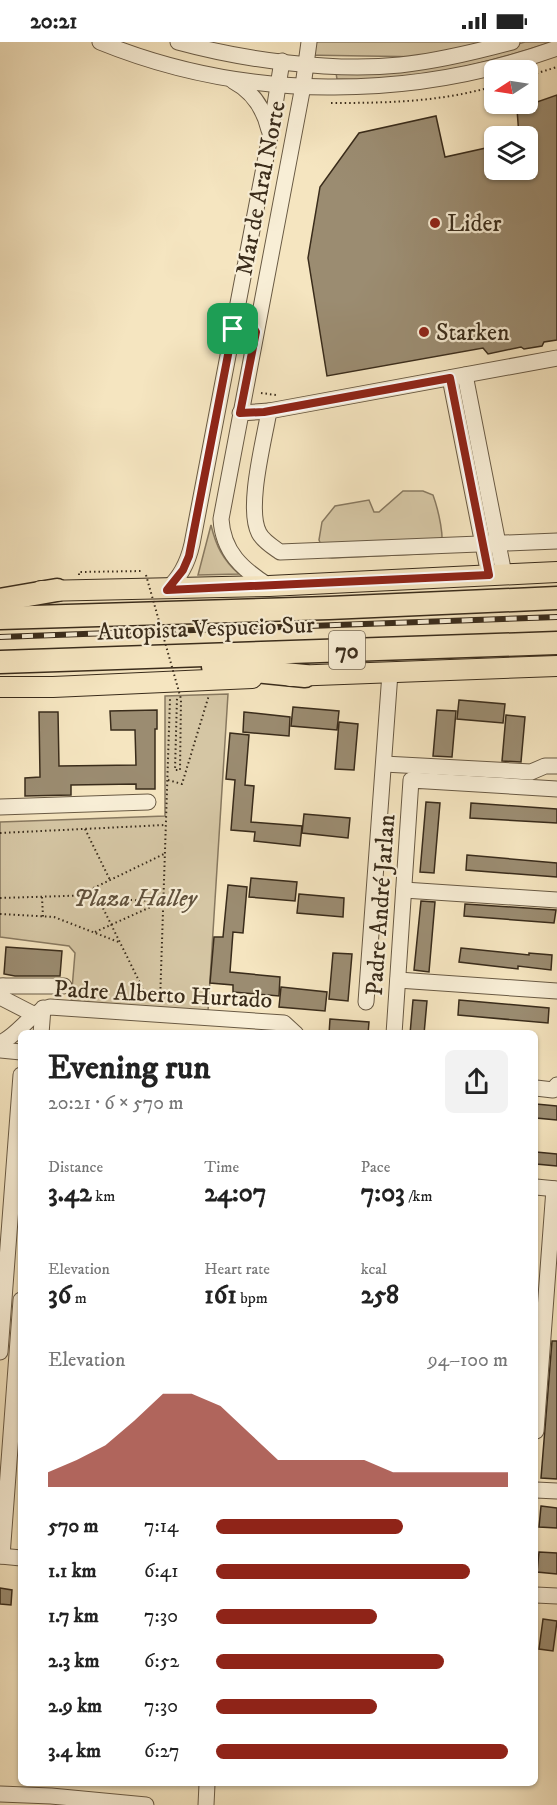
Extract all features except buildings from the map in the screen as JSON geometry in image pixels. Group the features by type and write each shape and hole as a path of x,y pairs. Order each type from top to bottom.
{"highway":[{"path":"0,600 57,591"},
{"name":"Autopista Vespucio Sur","path":"0,618 557,598"},
{"name":"Autopista Vespucio Sur","path":"0,662 557,643"},
{"path":"138,658 305,675"}],"main road":[{"path":"0,591 167,590 557,572"},
{"path":"0,687 53,687 557,666"}],"street":[{"path":"100,42 149,61 231,80 303,86 370,86 431,80 499,67 557,48"},
{"path":"178,42 216,51 282,61 355,67 399,65 460,56 512,42"},
{"name":"Mar de Aral Norte","path":"270,586 241,566 228,548 221,519 303,86 309,42"},
{"name":"Mar de Aral Norte","path":"167,590 183,570 189,556 270,136 282,61"},
{"path":"231,80 246,89 257,101 264,112 270,136"},
{"path":"233,329 240,325 249,325 256,332"},
{"path":"240,413 269,411 557,358"},
{"path":"457,377 496,574"},
{"path":"269,411 254,506 255,522 260,535 280,552 557,541"},
{"path":"204,480 216,489 226,487"},
{"path":"366,1002 390,673"},
{"path":"384,764 531,772 545,766 557,766"},
{"name":"Padre André Jarlan","path":"394,1030 411,780 557,789"},
{"path":"0,807 148,802"},
{"path":"404,890 557,900"},
{"path":"398,980 557,991"},
{"path":"1,994 64,986"},
{"path":"1,994 31,1020 19,1030"},
{"name":"Padre Alberto Hurtado","path":"31,1020 72,1007 284,1023 292,1030"},
{"path":"0,1043 18,1031"},
{"path":"0,1050 18,1052"},
{"path":"538,1088 553,1090 557,1085"},
{"path":"17,1357 0,1353 2,1295 14,1254 11,1201 18,1162"},
{"path":"538,1187 555,1189 540,1296 538,1362"},
{"path":"2,1295 18,1298"},
{"path":"18,1342 18,1390 10,1450 1,1556 18,1558"},
{"path":"538,1490 557,1491"},
{"path":"538,1595 557,1596"},
{"path":"206,1805 207,1786"},
{"path":"0,1794 51,1796 146,1805"}],"path":[{"path":"538,73 557,67"},
{"path":"331,103 405,103 469,94 484,89"},
{"path":"137,571 143,570"},
{"path":"146,575 182,699 180,770 176,770 177,698"},
{"path":"168,780 182,784 210,692"},
{"path":"158,1013 170,694"},
{"path":"0,833 166,825"},
{"path":"85,829 110,880"},
{"path":"77,896 165,853"},
{"path":"93,888 158,1013"},
{"path":"0,898 77,896 164,901"},
{"path":"42,897 43,917"},
{"path":"94,933 164,901"},
{"path":"0,914 54,917 121,943"}],"green space":[{"path":"303,42 491,42 429,57 303,55"},
{"path":"525,42 552,42 446,71 392,78 337,79 336,73 503,48"},
{"path":"403,491 423,491 433,495 442,533 440,553 326,557 319,540 322,522 335,506 369,500 374,512 379,512"},
{"path":"211,525 221,552 239,574 198,575"},
{"name":"Plaza Halley","path":"228,694 208,1011 71,1001 75,953 69,946 0,937 0,822 165,816 165,696"}],"railway":[{"path":"0,637 557,617"}],"place":[{"name":"Lider","path":"435,223"},
{"name":"Starken","path":"424,332"}],"route":[{"path":"244,324 253,327 256,332 240,413 264,412 450,378 489,575 167,590 183,570 189,556 233,329 244,324"}]}
